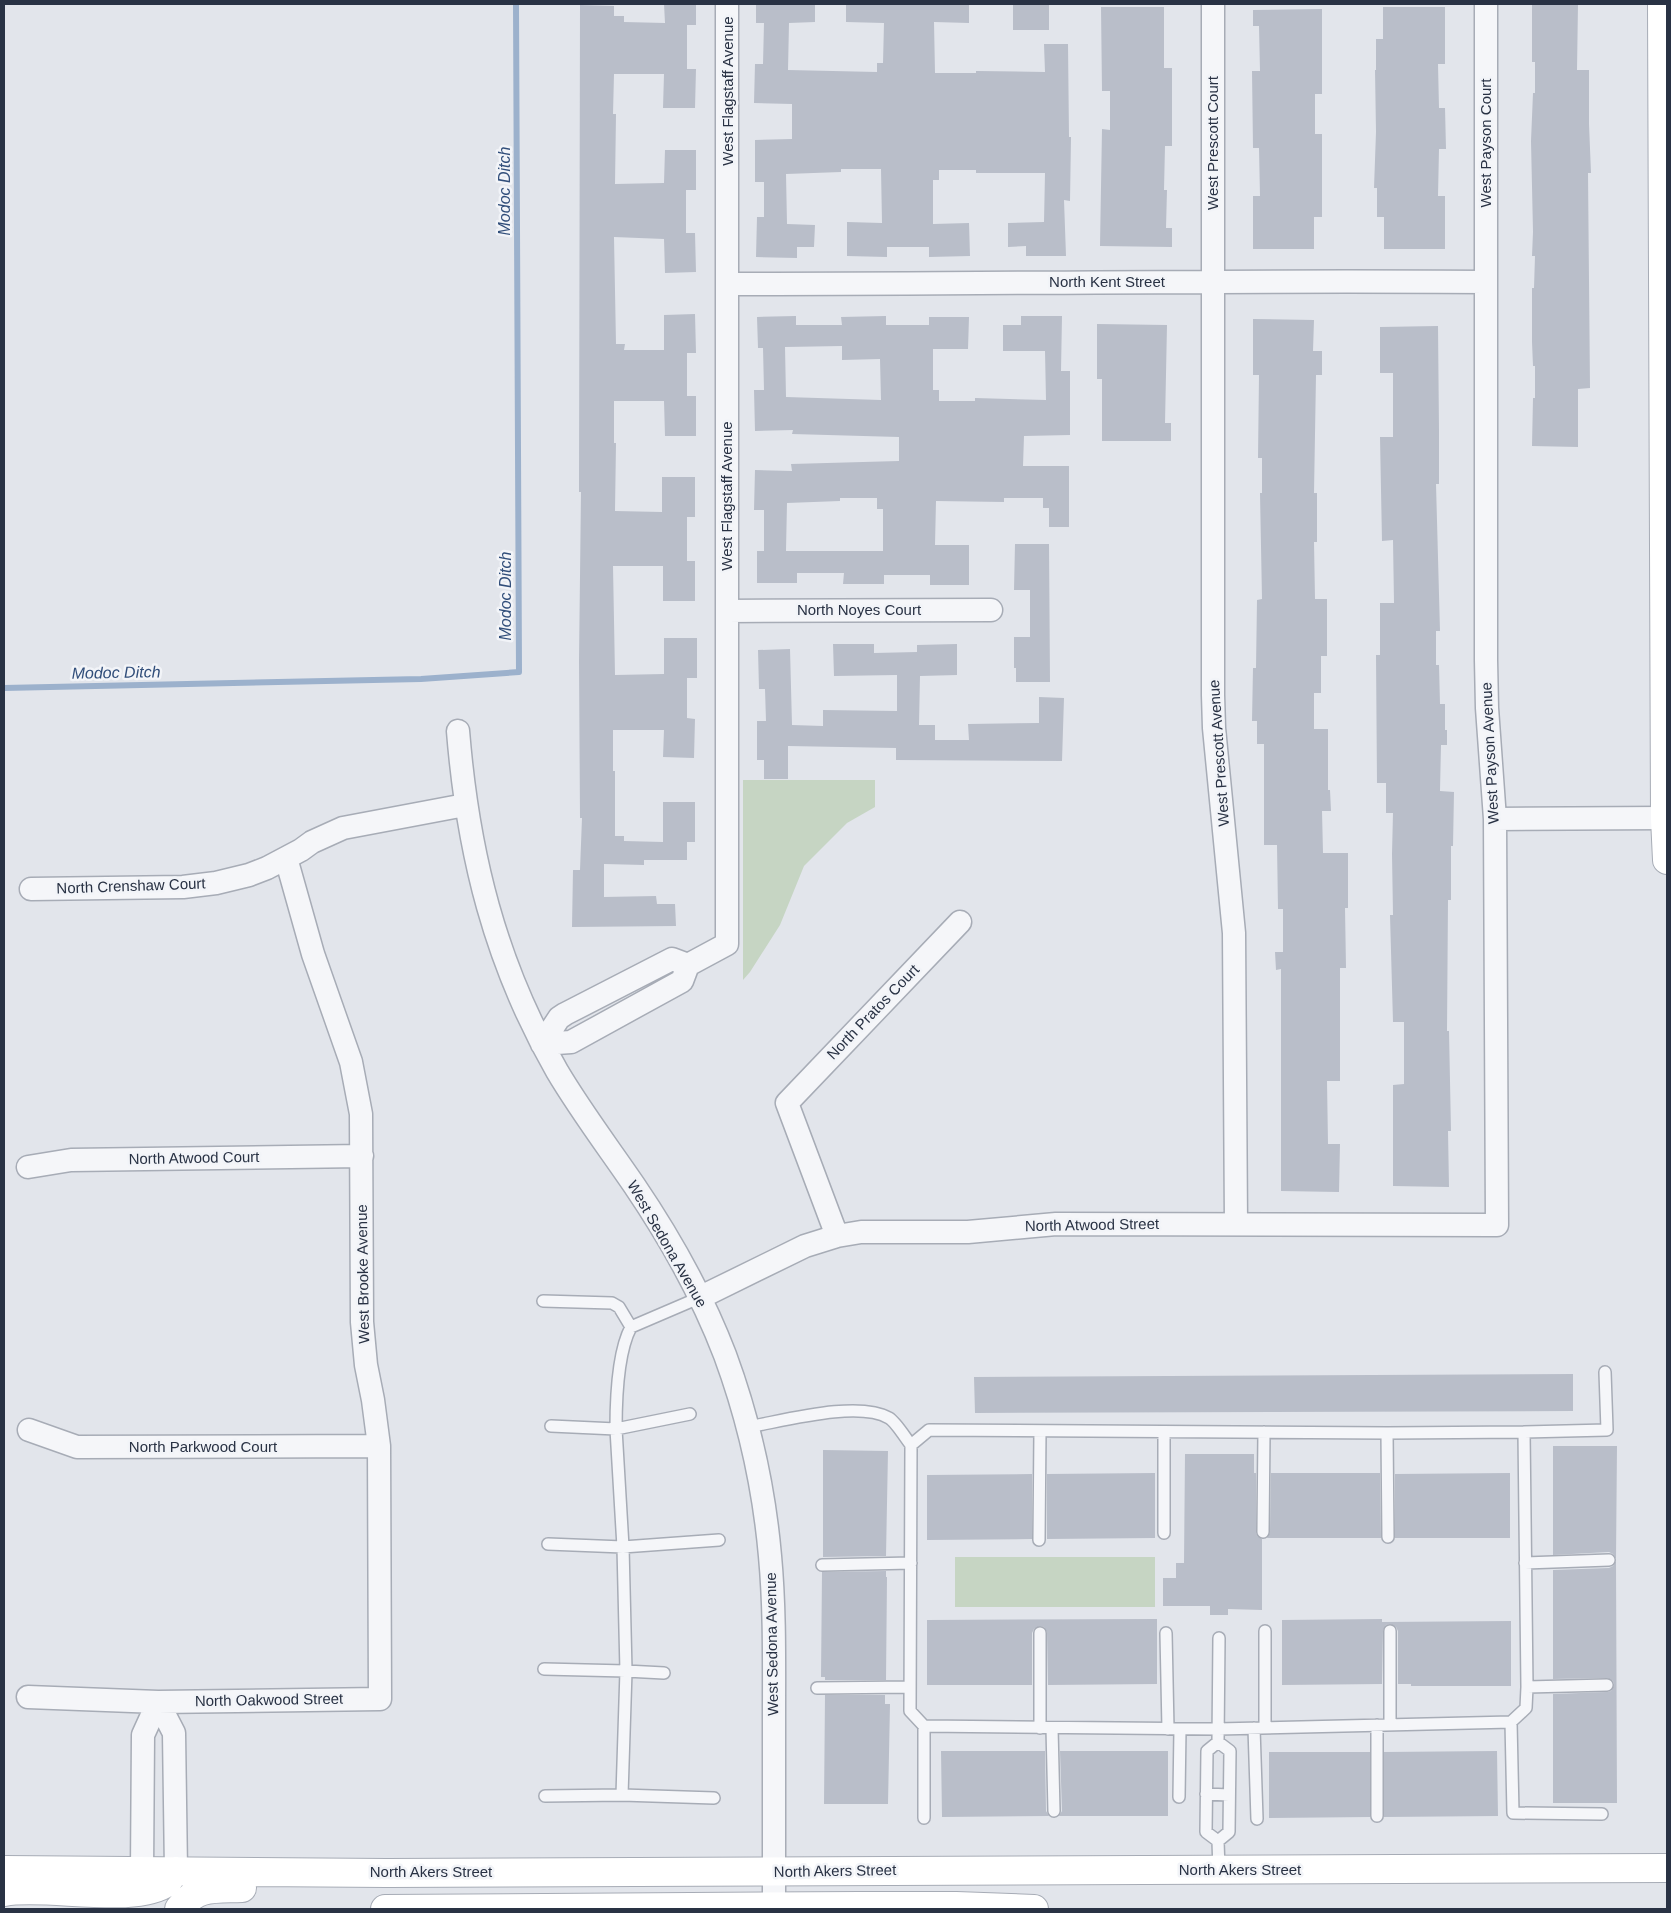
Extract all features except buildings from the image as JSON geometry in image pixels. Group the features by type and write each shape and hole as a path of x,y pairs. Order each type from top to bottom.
{"main road":[{"path":"1662,4 1667,860"},
{"name":"North Akers Street","path":"4,1870 387,1873 1667,1868"},
{"path":"4,1892 127,1892 149,1890 166,1882 176,1871"},
{"path":"180,1909 188,1898 201,1890 346,1885 387,1873"},
{"path":"385,1909 956,1906 1034,1909"}],"street":[{"name":"West Flagstaff Avenue","path":"542,1044 559,1018 648,985 672,959 688,965 727,944 727,4"},
{"name":"West Prescott Court","path":"1213,4 1213,282"},
{"name":"West Payson Court","path":"1486,4 1486,282"},
{"name":"North Kent Street","path":"728,284 1074,281 1213,282 1273,280 1486,282"},
{"name":"West Prescott Avenue","path":"1213,282 1213,695 1214,728 1234,932 1236,1224"},
{"name":"West Payson Avenue","path":"1486,282 1486,660 1494,819 1497,1225"},
{"name":"North Noyes Court","path":"727,611 991,610"},
{"name":"West Sedona Avenue","path":"458,731 465,805 472,844 492,922 509,972 542,1044 573,1097 657,1221 701,1297 724,1354 748,1428 767,1524 772,1589 774,1908"},
{"name":"North Crenshaw Court","path":"31,888 199,886 249,875 343,828 465,805"},
{"path":"1494,819 1666,818"},
{"name":"West Brooke Avenue","path":"286,858 313,954 351,1062 361,1114 362,1322 366,1365 379,1446 380,1699"},
{"name":"North Pratos Court","path":"836,1236 787,1103 960,922"},
{"name":"North Atwood Court","path":"28,1167 71,1160 362,1156"},
{"name":"North Atwood Street","path":"701,1297 805,1246 836,1236 861,1232 978,1231 1024,1225 1056,1224 1497,1225"},
{"name":"North Parkwood Court","path":"29,1430 77,1447 379,1446"},
{"name":"North Oakwood Street","path":"28,1697 158,1702 380,1699"},
{"path":"142,1871 143,1735 158,1702"},
{"path":"158,1702 174,1733 176,1871"}],"lane":[{"path":"622,1795 626,1671 623,1547 616,1404 624,1340 631,1328 701,1297"},
{"path":"544,1301 612,1303 619,1307 631,1328"},
{"path":"911,1446 929,1430 1388,1433 1607,1430 1605,1372"},
{"path":"748,1428 844,1411 865,1411 890,1418 911,1446 910,1712 924,1726 1168,1729 1511,1722 1526,1708 1527,1687 1524,1432"},
{"path":"551,1426 616,1428 690,1414"},
{"path":"1039,1540 1040,1431"},
{"path":"1164,1432 1164,1533"},
{"path":"1263,1532 1264,1432"},
{"path":"1388,1433 1388,1537"},
{"path":"548,1544 623,1547 719,1540"},
{"path":"1525,1563 1609,1560"},
{"path":"822,1564 911,1563"},
{"path":"1265,1631 1266,1728"},
{"path":"1390,1631 1390,1725"},
{"path":"1040,1633 1040,1728"},
{"path":"1166,1633 1168,1729"},
{"path":"1218,1742 1219,1638"},
{"path":"544,1669 664,1672"},
{"path":"1527,1687 1607,1685"},
{"path":"817,1688 910,1687"},
{"path":"1511,1722 1513,1813 1602,1814"},
{"path":"1377,1725 1377,1816"},
{"path":"924,1726 924,1818"},
{"path":"1052,1728 1054,1811"},
{"path":"1254,1728 1256,1819"},
{"path":"1179,1797 1180,1729"},
{"path":"1218,1742 1207,1751 1206,1794 1206,1832 1218,1841"},
{"path":"1218,1742 1230,1751 1229,1832 1218,1841"},
{"path":"1206,1794 1229,1794"},
{"path":"545,1796 622,1795 714,1798"},
{"path":"1218,1841 1219,1870"}],"green space":[{"path":"743,780 875,780 875,807 847,823 804,866 780,925 743,980"},
{"path":"955,1557 1155,1557 1155,1607 955,1607"}],"waterway":[{"name":"Modoc Ditch","path":"4,688 421,679 519,672 516,4"}]}
